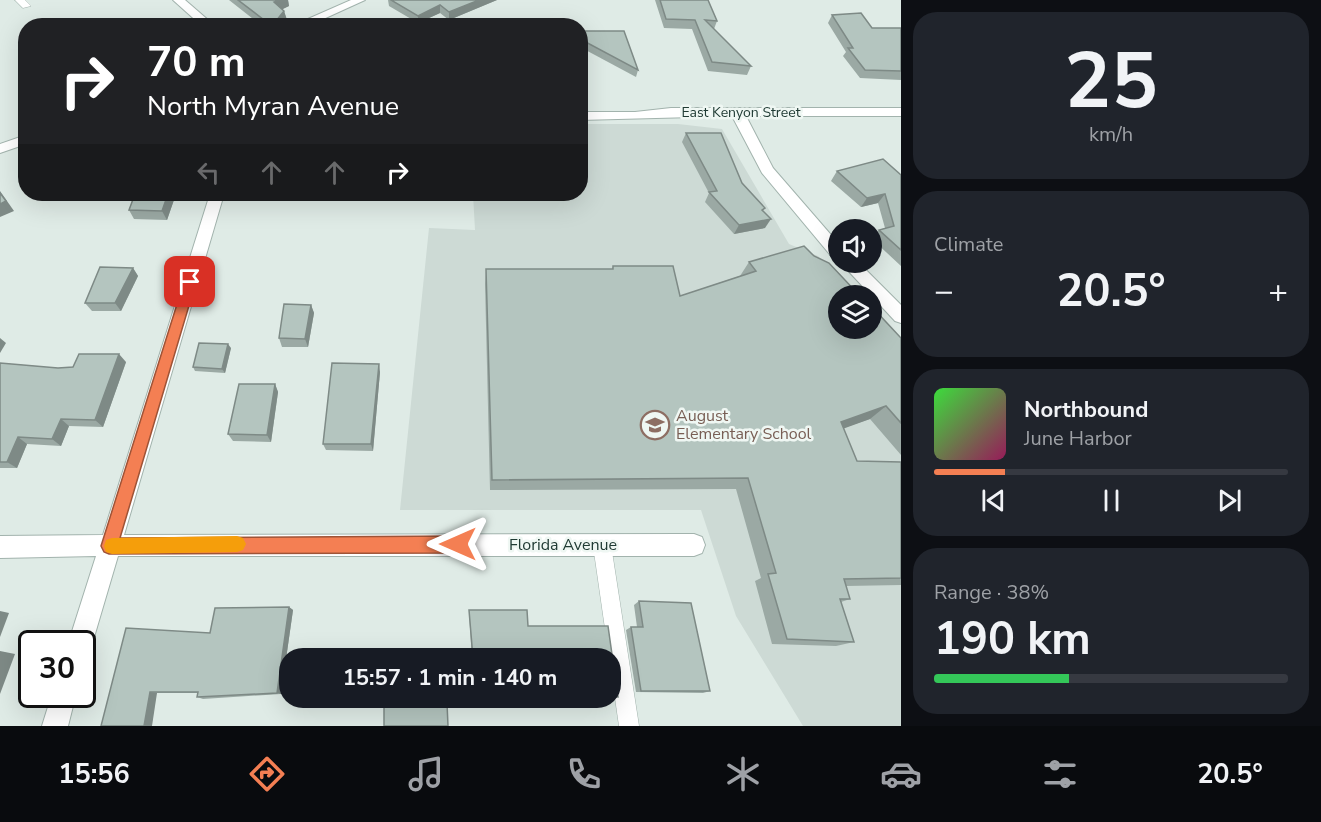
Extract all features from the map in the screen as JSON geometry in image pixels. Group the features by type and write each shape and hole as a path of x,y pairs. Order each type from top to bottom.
{"street":[{"path":"178,0 200,18"},
{"path":"316,18 360,0"},
{"path":"737,112 767,170 828,241"},
{"name":"East Kenyon Street","path":"588,116 737,112 901,112"},
{"path":"0,149 18,142"},
{"path":"84,630 215,201"},
{"path":"859,273 901,316"},
{"name":"Florida Avenue","path":"0,547 694,545"},
{"path":"55,726 60,708"}],"lane":[{"path":"602,545 628,726"}],"shaded area":[{"name":"August Elementary School","path":"588,124 678,124 722,129 789,244 818,256 828,266 828,273 835,273 847,285 828,285 828,339 882,339 882,332 901,341 901,726 803,726 736,616 701,510 400,510 429,228 475,230 473,201 588,201"}],"building":[{"path":"238,0 280,0 274,2 284,11 278,18 262,18"},
{"path":"391,0 479,0 449,12 440,5 418,16"},
{"path":"660,0 708,0 717,21 705,20 751,66 712,62 695,20 666,19"},
{"path":"861,13 872,28 901,28 901,71 865,70 848,48 853,48 832,15"},
{"path":"588,31 624,31 638,70 588,43"},
{"path":"686,133 721,133 742,183 765,208 762,210 771,219 739,225 709,192 717,191"},
{"path":"883,159 901,175 901,250 882,233 882,229 894,226 885,194 867,198 837,171"},
{"path":"0,193 6,201 0,204"},
{"path":"132,201 166,201 162,211 129,210"},
{"name":"August Elementary School","path":"804,246 814,256 828,263 828,273 838,273 850,285 828,285 828,339 882,339 882,318 901,338 901,423 886,406 841,422 857,461 901,462 901,578 844,579 850,599 840,599 854,642 787,639 768,574 776,573 748,478 492,480 486,269 613,269 613,266 673,266 680,296 756,271 749,262"},
{"path":"100,267 133,268 115,303 85,303"},
{"path":"284,304 311,305 305,339 279,338"},
{"path":"199,343 228,344 222,369 193,367"},
{"path":"79,354 119,354 95,420 61,419 52,439 18,437 7,462 0,462 0,363 58,368 73,367"},
{"path":"332,363 379,364 371,444 323,444"},
{"path":"239,384 275,384 267,435 228,434"},
{"path":"639,601 691,603 710,691 641,691 631,627 643,627"},
{"path":"289,607 283,648 279,648 277,693 197,697 198,692 150,692 144,726 101,726 126,628 210,633 215,608"},
{"path":"469,610 527,610 528,626 608,626 611,648 472,648"},
{"path":"384,708 447,708 448,726 384,726"}],"slow traffic":[{"path":"112,546 237,544"}],"place":[{"name":"August Elementary School","path":"655,425"}],"route":[{"path":"190,282 109,546 458,544"}]}
